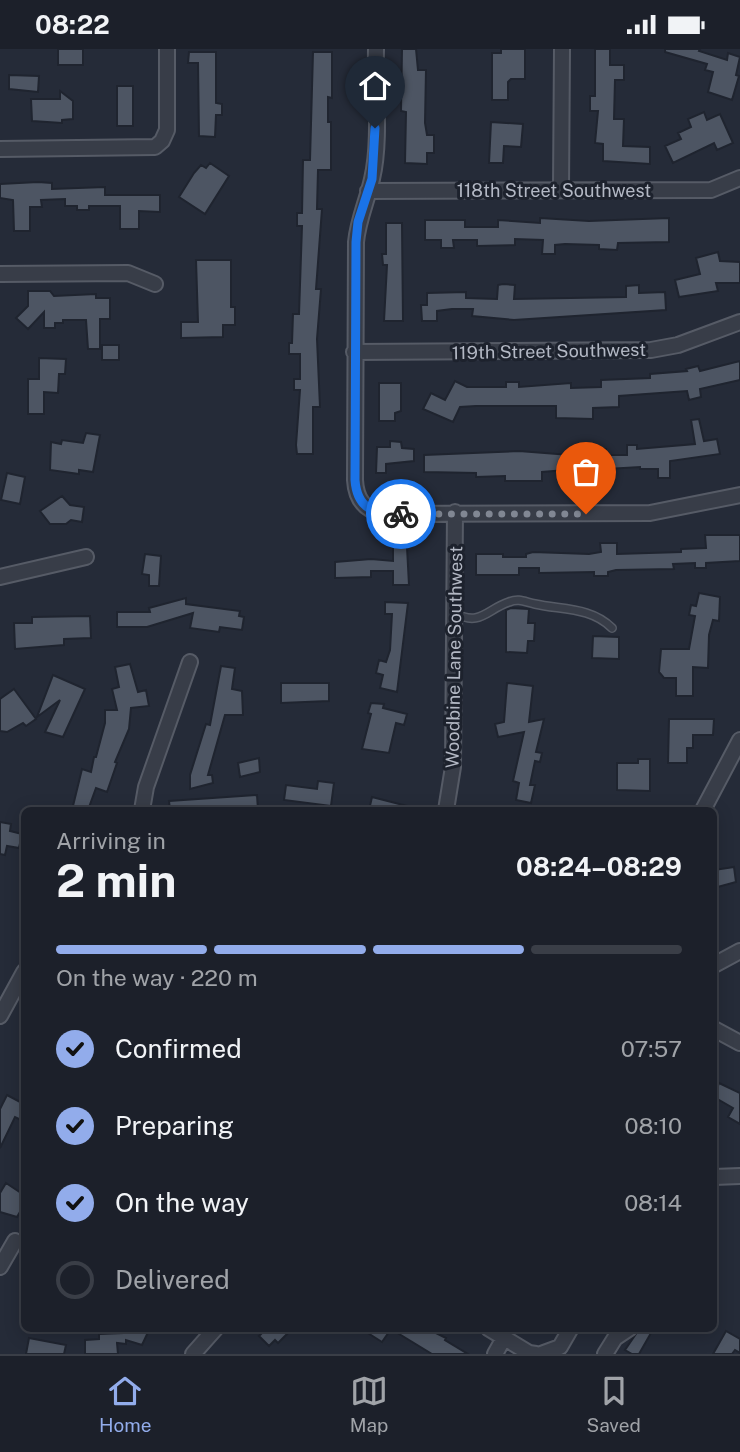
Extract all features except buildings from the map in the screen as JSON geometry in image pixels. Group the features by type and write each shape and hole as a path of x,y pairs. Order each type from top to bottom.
{"street":[{"path":"0,149 147,150 162,141 167,130 167,49"},
{"path":"376,49 375,155 356,242 355,480 359,500 372,512 383,514 650,513 740,495"},
{"path":"562,49 562,188"},
{"name":"118th Street Southwest","path":"368,191 562,188 711,190 739,178"},
{"path":"0,274 128,273 155,285"},
{"name":"119th Street Southwest","path":"354,352 651,350 678,345 740,321"},
{"name":"Woodbine Lane Southwest","path":"446,807 453,768 455,512"},
{"path":"0,577 86,557"},
{"path":"143,807 146,787 190,662"},
{"path":"705,807 740,740"},
{"path":"717,963 740,951"},
{"path":"0,1016 21,978"},
{"path":"717,1031 740,1043"},
{"path":"717,1177 740,1176"},
{"path":"0,1268 13,1240"},
{"path":"193,1354 212,1332"},
{"path":"494,1332 529,1353 541,1354 560,1347 569,1332"},
{"path":"605,1354 611,1342 625,1332"},
{"path":"495,1354 504,1338"}],"lane":[{"path":"454,612 473,620 484,618 507,602 519,600 579,611 604,620 612,628"}],"way so far":[{"path":"401,514 586,514"}],"route":[{"path":"375,128 372,179 358,222 356,242 355,490 359,500 372,512 401,514"}]}
